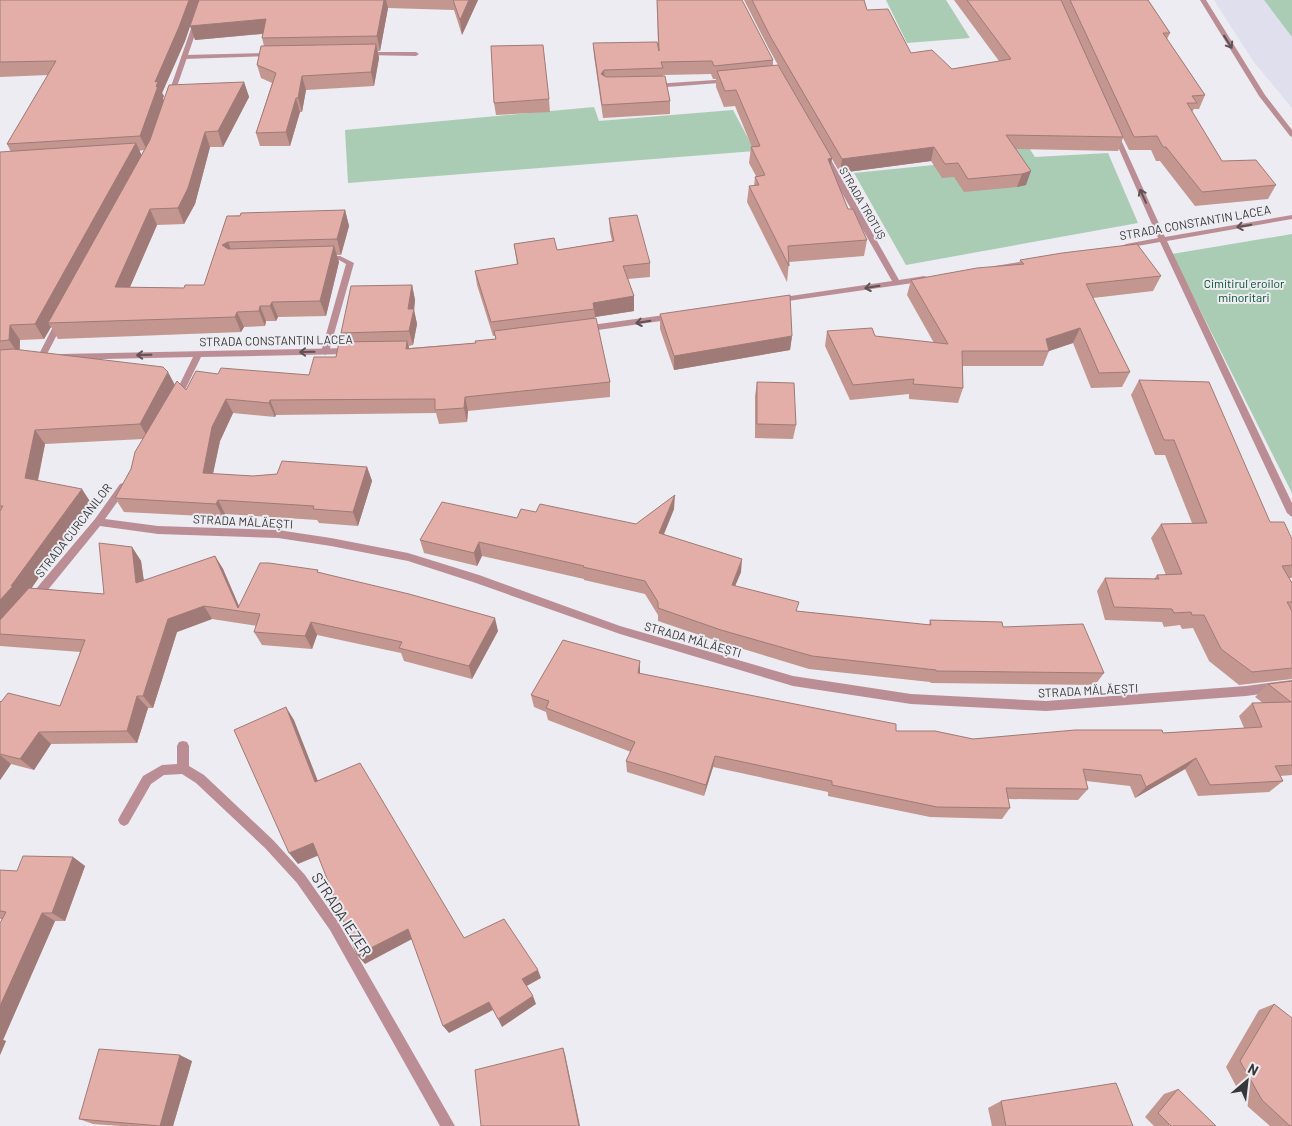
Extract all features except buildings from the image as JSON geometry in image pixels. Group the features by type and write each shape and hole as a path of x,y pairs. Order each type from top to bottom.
{"street":[{"path":"166,110 204,0"},
{"path":"1203,0 1262,96 1292,135"},
{"path":"358,54 416,54"},
{"path":"184,56 281,55"},
{"path":"645,86 742,80"},
{"path":"1111,125 1162,240 1292,513"},
{"name":"STRADA TROTUȘ","path":"820,147 897,283"},
{"name":"STRADA CONSTANTIN LACEA","path":"1113,248 1292,218"},
{"path":"311,259 340,258 350,263 325,352"},
{"path":"986,269 1045,260"},
{"path":"770,302 937,277"},
{"name":"STRADA CONSTANTIN LACEA","path":"63,316 37,358 362,351"},
{"path":"574,331 682,316"},
{"path":"173,405 200,353"},
{"name":"STRADA CURCANILOR","path":"26,607 98,522 127,482"},
{"name":"STRADA MĂLĂEȘTI","path":"98,522 158,530 278,534 408,557 475,578 620,630 793,681 911,699 1046,706 1246,692 1292,685"},
{"path":"124,820 147,780 162,770 183,769 183,746"},
{"name":"STRADA IEZER","path":"183,769 200,779 269,844 301,879 334,926 448,1126"}],"shaded area":[{"path":"1214,0 1292,0 1292,108 1253,61"}],"green space":[{"path":"886,0 946,0 970,38 907,43"},
{"path":"1264,0 1292,0 1292,37"},
{"path":"594,107 599,121 733,110 755,151 348,183 345,130"},
{"path":"1017,129 1035,157 1108,153 1138,223 906,265 854,173 963,162"},
{"name":"Cimitirul eroilor minoritari","path":"1292,234 1292,493 1172,254"}]}
